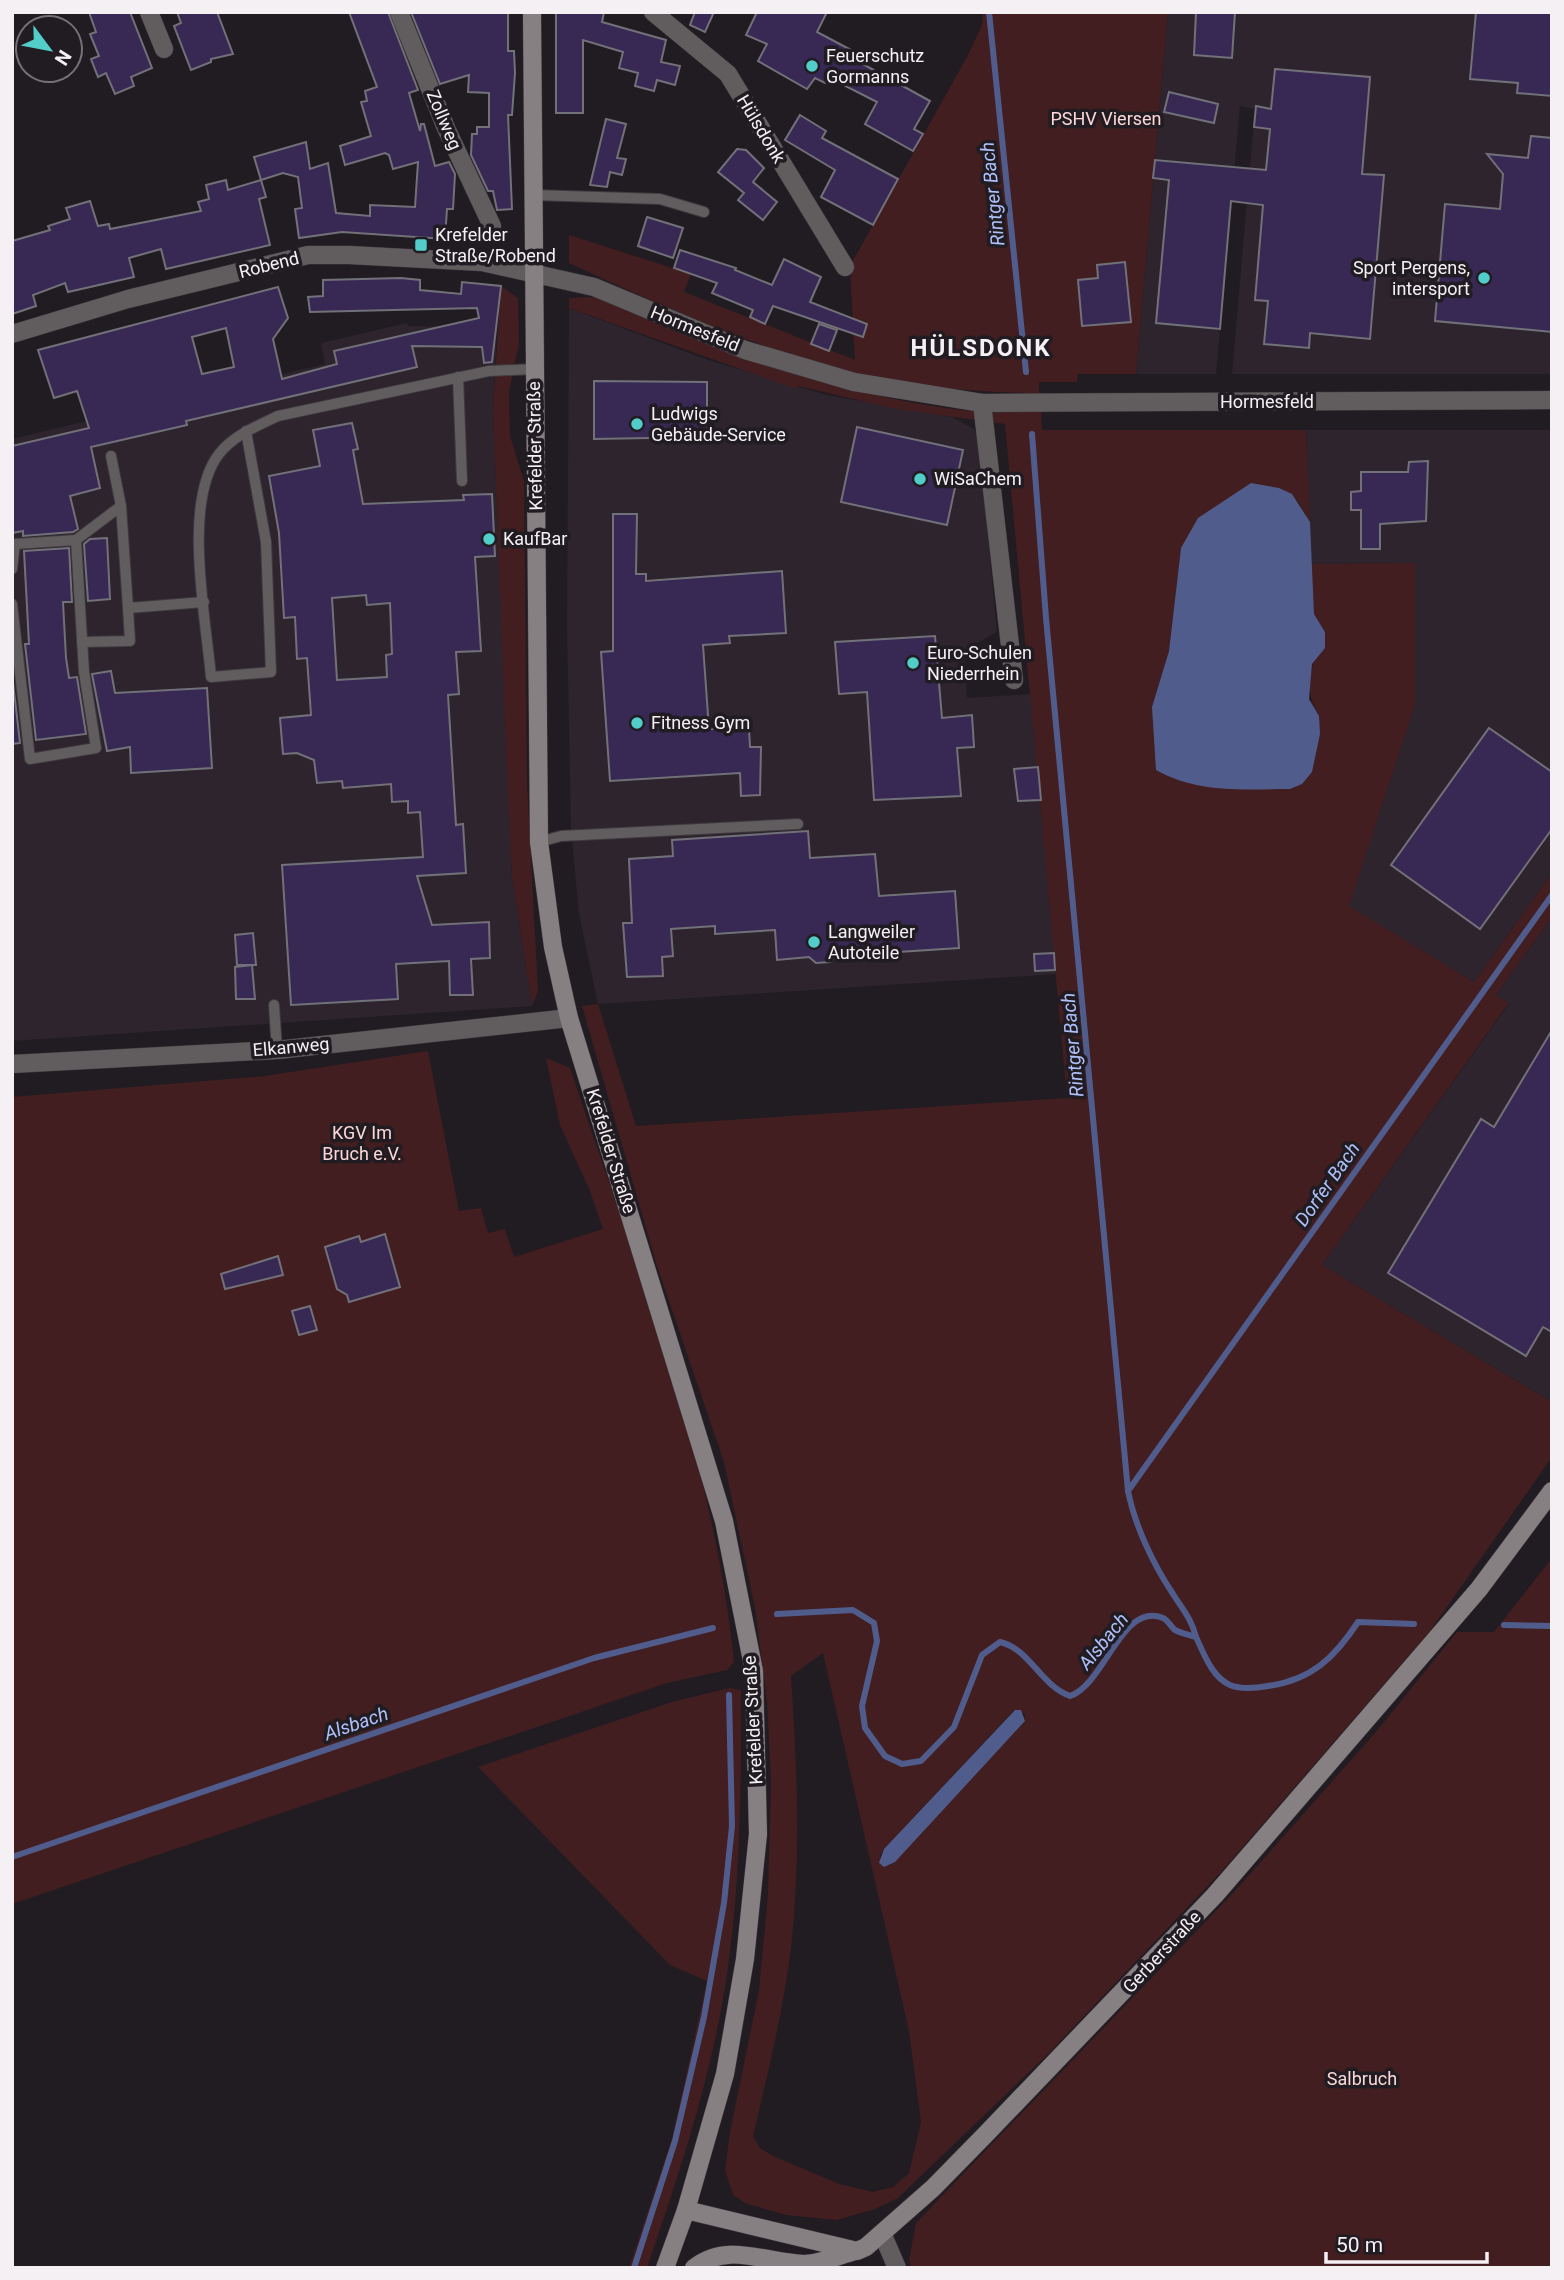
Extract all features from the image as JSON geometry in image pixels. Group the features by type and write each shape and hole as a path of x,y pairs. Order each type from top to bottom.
{"main road":[{"name":"Krefelder Straße","path":"532,12 539,842 554,947 569,1018 724,1521 754,1671 758,1834 746,1959 725,2074 687,2210 665,2268"},
{"name":"Gerberstraße","path":"857,2251 882,2233 985,2135 1216,1895 1479,1589 1552,1491"},
{"path":"687,2210 857,2251"},
{"path":"694,2268 706,2258 727,2252 806,2264 857,2251"}],"street":[{"path":"149,12 164,49"},
{"name":"Zollweg","path":"399,12 446,128 492,226"},
{"name":"Hülsdonk","path":"653,12 728,74 845,267"},
{"name":"Robend","path":"12,334 128,299 308,255 482,262 533,274"},
{"name":"Hormesfeld","path":"533,274 594,287 746,350 842,378 988,403 1552,400"},
{"path":"988,403 1014,680"},
{"name":"Elkanweg","path":"12,1064 277,1049 569,1018"},
{"path":"882,2233 897,2268"}],"lane":[{"path":"534,195 660,199 704,212"},
{"path":"246,430 266,542 271,673 211,677 198,522 204,481 220,453 246,430 278,416 489,371 534,369"},
{"path":"458,377 462,481"},
{"path":"82,642 130,641 121,506 111,456"},
{"path":"12,569 15,544 76,540 121,506"},
{"path":"12,604 30,759 96,748 82,642 76,540"},
{"path":"128,608 204,602"},
{"path":"539,842 561,836 798,824"},
{"path":"274,1005 277,1049"}],"shaded area":[{"path":"1168,12 1552,12 1552,374 1232,374 1255,109 1240,106 1216,374 1136,374"},
{"path":"569,308 708,360 827,395 952,417 974,429 979,443 997,632 964,650 967,698 1032,694 1057,974 598,1004 579,914 571,829 567,628"},
{"path":"407,323 408,326 497,327 493,408 512,877 532,1006 12,1041 12,439 325,364 321,343"},
{"path":"1306,430 1552,430 1552,873 1474,982 1348,906 1415,705 1415,563 1311,564"},
{"path":"1552,917 1552,1402 1322,1265 1509,1004 1496,995"}],"green space":[{"name":"PSHV Viersen","path":"983,12 1168,12 1136,374 1078,374 1077,382 1039,382 1039,393 940,388 889,381 843,371 773,349 670,308 569,263 569,235 691,274 684,292 855,360 850,266 967,57 982,25"},
{"path":"501,286 518,298 519,344 509,392 510,436 524,481 527,783 538,991 532,1006 512,877 506,755 493,408"},
{"path":"594,297 732,352 873,394 971,411 1041,411 1042,430 1306,430 1310,522 1297,500 1251,483 1225,501 1181,548 1169,651 1152,707 1319,716 1310,685 1313,664 1325,632 1314,614 1311,564 1415,563 1415,705 1349,906 1474,982 1552,873 1552,917 1496,995 1509,1003 1322,1265 1552,1402 1552,1457 1430,1631 1222,1871 1048,2054 898,2198 875,2209 837,2220 786,2215 745,2203 733,2195 725,2170 730,2132 759,1990 768,1894 771,1783 767,1701 755,1608 724,1462 657,1266 582,1006 598,1004 636,1126 1067,1098 1005,424 896,409 798,386 796,389 569,308 569,298","holes":["823,1653 909,2031 921,2122 909,2173 893,2187 873,2192 839,2184 773,2156 760,2148 753,2136 784,1995 794,1914 797,1812 791,1676","1014,1710 1025,1714 1025,1721 889,1866 880,1856 884,1849"]},
{"name":"KGV Im Bruch e.V.","path":"428,1051 459,1211 481,1208 488,1233 505,1229 514,1257 603,1229 590,1191 560,1125 546,1058 570,1068 645,1287 690,1435 724,1585 734,1662 727,1670 667,1683 12,1904 12,1097 265,1076"},
{"name":"Salbruch","path":"1552,1558 1552,2268 911,2268 909,2260 916,2223 1234,1892 1375,1733 1457,1632 1494,1632"},
{"path":"730,1688 741,1690 739,1836 731,1945 720,2018 682,2162 647,2268 629,2268 672,2138 707,1981 670,1965 478,1767 672,1702"}],"water":[{"path":"1251,483 1279,488 1292,494 1310,522 1314,614 1325,632 1325,648 1312,664 1309,699 1319,716 1320,734 1312,772 1302,784 1290,789 1205,787 1172,778 1156,770 1152,707 1169,651 1181,548 1198,518"},
{"path":"1015,1710 1021,1710 1025,1721 895,1862 884,1867 879,1863 884,1849"}],"building":[{"path":"89,12 130,12 152,68 131,77 134,86 115,94 106,73 98,77 91,59 99,56 90,34 96,32"},
{"path":"177,12 217,12 233,54 211,59 211,62 191,70 174,26 181,23"},
{"path":"349,12 388,12 418,90 409,93 420,131 421,124 424,124 435,166 449,162 455,174 453,209 447,209 445,239 342,232 299,238 295,209 302,208 298,177 283,173 261,180 254,157 306,142 310,169 328,163 336,213 370,216 370,205 415,207 418,162 393,169 389,155 385,153 345,165 340,146 371,136 361,102 367,101 365,91 377,87"},
{"path":"411,12 508,12 508,51 514,51 515,73 512,115 508,115 512,209 497,210 493,191 488,191 471,155 472,134 477,134 477,127 489,127 489,93 468,92 469,75 440,84"},
{"path":"556,12 604,12 602,22 666,40 661,62 680,66 675,85 657,80 654,91 635,86 638,73 619,68 623,52 583,40 583,113 556,113"},
{"path":"695,12 714,12 705,32 690,25"},
{"path":"757,12 827,12 817,32 853,51 850,57 930,101 914,129 923,134 913,151 865,124 877,102 828,77 825,83 815,78 807,89 758,61 767,44 746,35"},
{"path":"1196,12 1235,12 1232,58 1194,55"},
{"path":"1476,12 1552,12 1552,96 1517,93 1518,83 1470,79"},
{"path":"1275,69 1370,77 1362,174 1384,175 1370,339 1310,333 1309,348 1264,344 1268,301 1255,300 1263,205 1231,201 1220,329 1156,323 1169,180 1153,178 1155,160 1266,170 1270,129 1254,127 1256,106 1271,109"},
{"path":"1169,92 1218,104 1214,123 1164,112"},
{"path":"800,115 826,131 822,138 898,179 873,225 821,197 835,170 785,140"},
{"path":"606,119 626,124 617,158 626,159 622,175 610,172 607,187 590,185"},
{"path":"1531,136 1552,138 1552,332 1435,321 1445,204 1500,209 1503,174 1487,154 1528,158"},
{"path":"737,149 746,150 764,168 753,182 777,202 763,220 738,200 744,193 718,172"},
{"path":"226,180 228,190 261,180 266,197 259,199 270,245 166,269 161,249 129,258 134,277 68,292 65,283 33,295 36,306 12,314 12,241 50,230 48,226 70,219 66,208 90,201 98,226 109,224 110,229 201,211 198,202 209,199 206,185"},
{"path":"647,217 683,228 673,258 638,246"},
{"path":"680,250 736,268 735,270 772,285 784,259 821,277 810,302 867,324 863,337 773,306 765,324 750,317 753,310 712,293 717,283 674,268"},
{"path":"1125,262 1131,322 1082,326 1078,280 1098,278 1097,265"},
{"path":"401,278 420,280 420,290 461,294 462,282 501,286 492,362 484,363 482,347 412,346 417,367 186,421 187,425 91,447 100,488 70,496 78,529 73,532 23,536 23,531 12,533 12,446 89,428 77,391 54,398 38,350 278,287 288,318 273,339 282,379 337,364 334,351 479,318 477,308 310,312 308,297 323,296 323,280","holes":["226,328 234,367 202,374 192,337"]},
{"path":"819,324 837,330 829,351 811,344"},
{"path":"594,381 707,382 707,437 594,439"},
{"path":"352,423 358,449 353,450 363,504 464,500 463,495 492,494 495,556 475,557 481,651 456,652 459,694 448,695 456,825 463,824 466,873 417,876 432,925 489,922 490,958 471,959 473,995 450,995 449,961 396,964 398,999 291,1005 282,865 423,857 420,812 408,813 408,801 392,802 391,784 343,788 342,781 317,783 314,760 297,753 283,754 280,718 311,715 307,658 297,659 295,617 284,618 279,533 269,476 320,466 313,430","holes":["366,595 367,605 390,603 392,654 386,655 387,677 337,680 332,598"]},
{"path":"857,427 963,450 947,525 841,502"},
{"path":"1428,461 1426,521 1380,524 1380,549 1361,549 1361,510 1351,510 1351,492 1361,491 1361,472 1408,472 1409,462"},
{"path":"613,514 637,514 636,574 646,574 646,581 782,571 786,633 729,636 730,643 703,645 709,729 749,729 750,747 761,747 760,795 741,796 740,773 610,781 601,652 613,651"},
{"path":"107,538 110,599 88,601 84,544 90,539"},
{"path":"69,548 72,602 63,602 66,658 69,678 77,677 86,734 36,740 25,644 29,644 24,551"},
{"path":"935,636 942,718 972,715 974,747 957,748 961,796 874,800 867,692 839,694 835,642"},
{"path":"111,671 115,693 207,688 212,768 131,773 130,747 107,751 92,674"},
{"path":"12,674 20,743 12,744"},
{"path":"1489,728 1552,772 1552,829 1480,929 1391,865"},
{"path":"1038,767 1041,800 1018,801 1014,769"},
{"path":"808,831 810,858 875,854 879,896 955,891 959,948 836,956 830,962 816,963 809,957 777,960 775,930 715,934 715,926 671,929 673,956 662,957 663,976 627,977 623,923 632,923 629,859 673,856 672,840"},
{"path":"253,933 256,965 237,965 235,935"},
{"path":"1054,953 1055,970 1035,971 1034,954"},
{"path":"252,965 255,999 236,999 235,967"},
{"path":"1552,1030 1552,1332 1543,1327 1526,1356 1388,1273 1481,1119 1494,1127"},
{"path":"385,1234 400,1287 349,1302 347,1295 337,1289 325,1247 359,1236 361,1242"},
{"path":"278,1256 283,1275 225,1289 221,1274"},
{"path":"310,1306 317,1330 299,1335 292,1311"}],"waterway":[{"name":"Rintger Bach","path":"989,12 1026,372"},
{"name":"Rintger Bach","path":"1032,434 1046,618 1128,1491 1135,1518 1152,1557 1189,1619 1196,1637"},
{"name":"Dorfer Bach","path":"1128,1491 1552,895"},
{"name":"Alsbach","path":"777,1614 853,1610 874,1623 877,1641 862,1706 865,1728 885,1756 902,1764 921,1761 954,1727 982,1655 1000,1642 1019,1652 1051,1684 1070,1696 1082,1689 1094,1676 1125,1632 1136,1621 1149,1616 1163,1618 1175,1630 1196,1637 1218,1677 1230,1685 1244,1688 1284,1683 1310,1672 1331,1656 1358,1622 1414,1624"},
{"name":"Alsbach","path":"1504,1625 1552,1626"},
{"name":"Alsbach","path":"12,1857 594,1658 713,1628"},
{"path":"634,2268 675,2141 704,2017 724,1903 732,1826 729,1695"}],"place":[{"name":"Feuerschutz Gormanns","path":"812,66"},
{"name":"Krefelder Straße/Robend","path":"421,245"},
{"name":"Sport Pergens, intersport","path":"1484,278"},
{"name":"Ludwigs Gebäude-Service","path":"637,424"},
{"name":"WiSaChem","path":"920,479"},
{"name":"KaufBar","path":"489,539"},
{"name":"Euro-Schulen Niederrhein","path":"913,663"},
{"name":"Fitness Gym","path":"637,723"},
{"name":"Langweiler Autoteile","path":"814,942"}],"district":[{"name":"HÜLSDONK","path":"981,348"}]}
